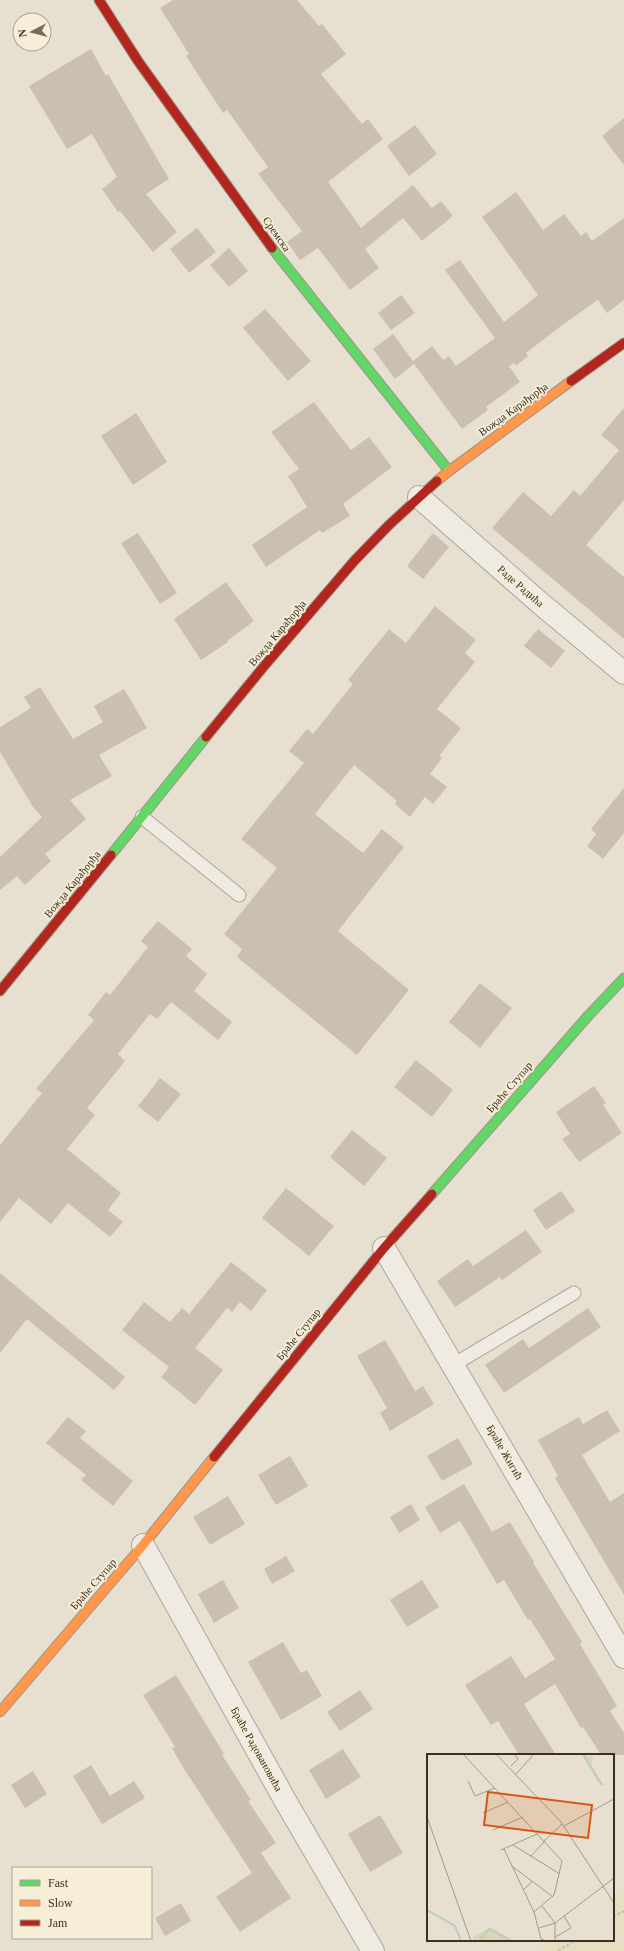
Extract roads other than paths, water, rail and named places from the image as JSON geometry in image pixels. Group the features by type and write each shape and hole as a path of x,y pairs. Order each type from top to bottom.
{"street":[{"name":"Сремска","path":"99,0 138,61 285,266 449,471"},
{"name":"Вожда Карађорђа","path":"0,991 343,573 389,525 449,471 624,343"},
{"name":"Раде Радића","path":"419,497 540,603 624,673"},
{"name":"Браће Ступар","path":"0,1712 143,1545 384,1248 588,1016 624,978"},
{"name":"Браће Жигић","path":"384,1248 624,1657"},
{"name":"Браће Радовановића","path":"143,1545 286,1802 373,1951"}],"lane":[{"path":"142,817 239,895"},
{"path":"453,1365 574,1293"}]}
